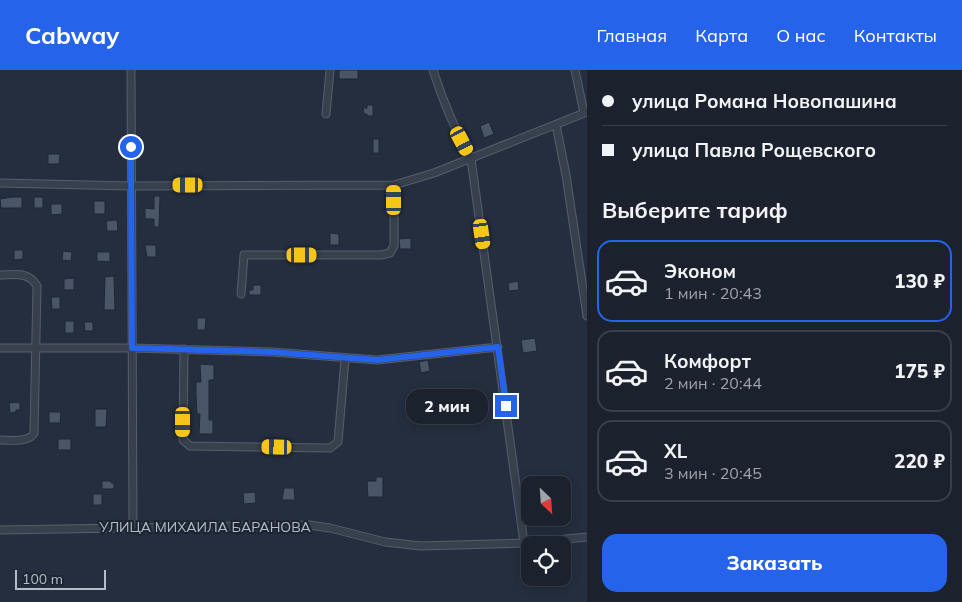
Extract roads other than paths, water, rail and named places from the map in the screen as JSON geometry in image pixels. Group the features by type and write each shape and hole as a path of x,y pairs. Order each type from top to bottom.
{"street":[{"path":"132,70 131,186 134,527"},
{"path":"326,114 330,70"},
{"path":"433,70 449,116 471,159 523,536"},
{"path":"0,183 131,186 394,184 412,180 471,159 586,112 575,70"},
{"path":"556,125 566,175 587,316"},
{"path":"241,294 244,255 381,255 390,253 394,246 394,184"},
{"path":"0,275 21,274 28,276 37,286 34,433 32,437 27,439 0,440"},
{"path":"0,348 184,349 272,352 377,360 498,347"},
{"path":"184,349 183,440 190,446 330,448 338,442 345,359"},
{"name":"УЛИЦА МИХАИЛА БАРАНОВА","path":"0,530 309,525 330,528 385,542 421,546 521,542"},
{"name":"УЛИЦА МИХАИЛА БАРАНОВА","path":"571,538 587,537"}]}
